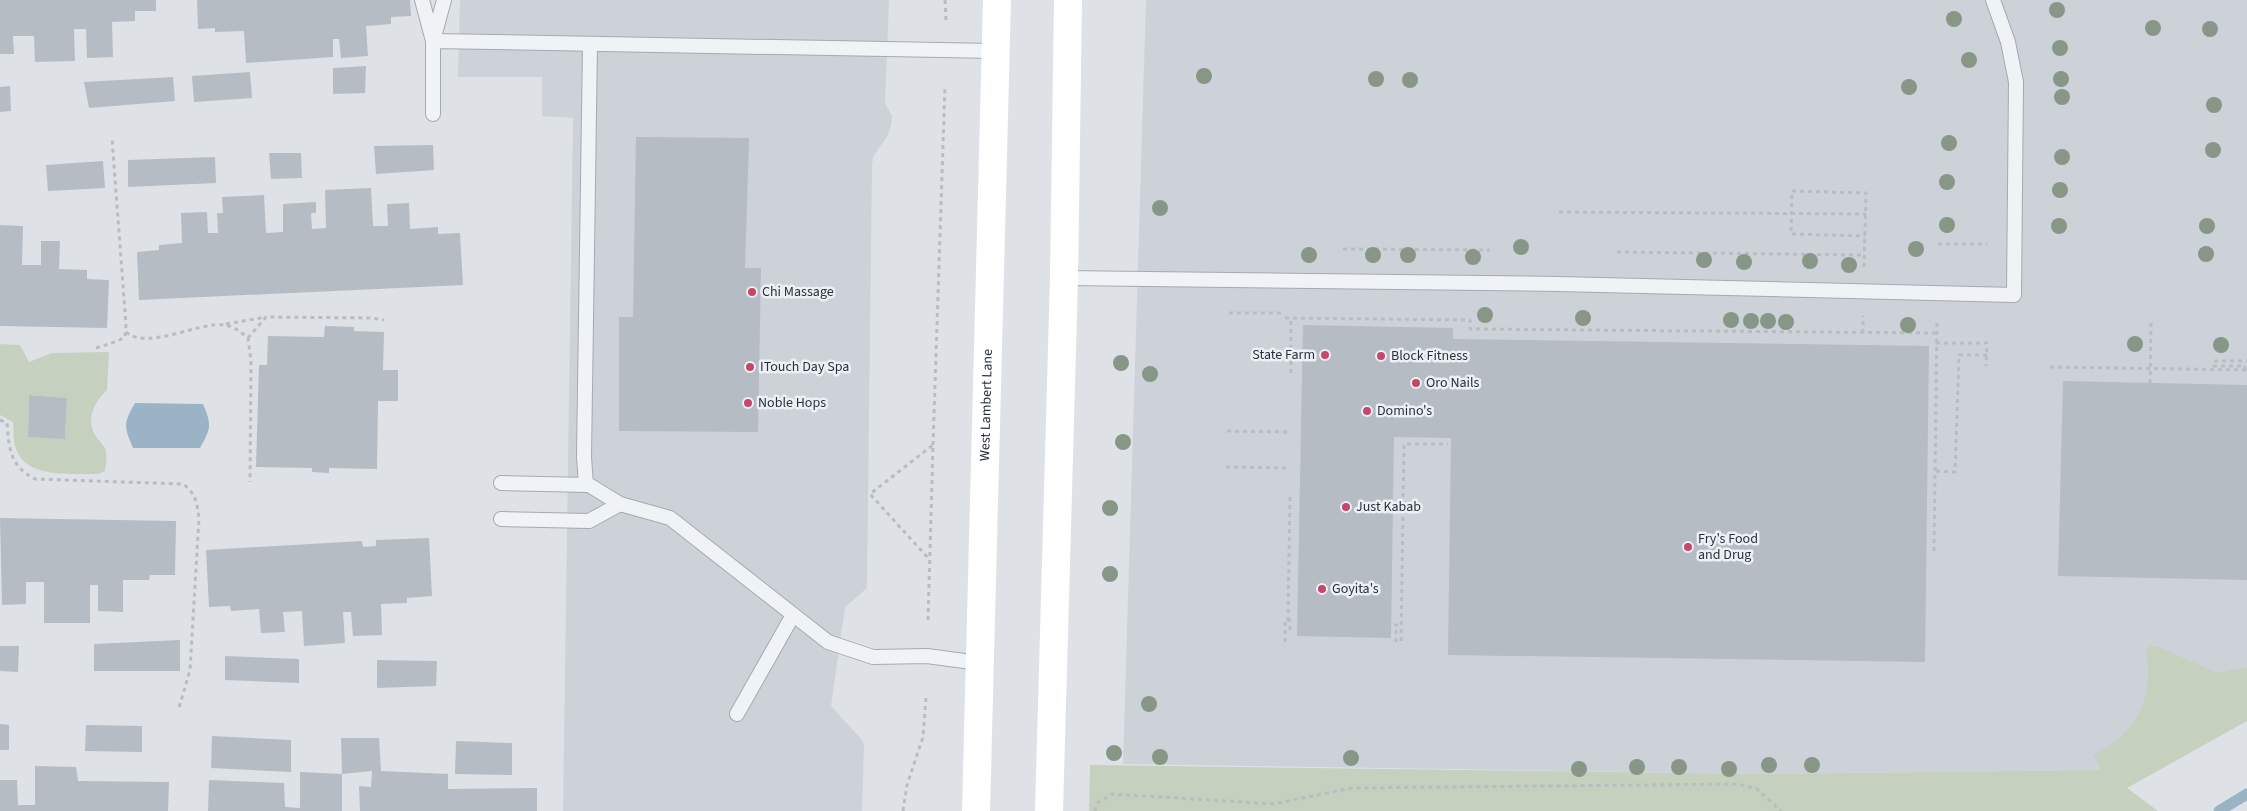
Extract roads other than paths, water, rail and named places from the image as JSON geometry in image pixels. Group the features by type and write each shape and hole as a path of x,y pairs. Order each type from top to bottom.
{"main road":[{"name":"West Lambert Lane","path":"976,811 997,0"},
{"path":"1049,811 1064,278 1068,0"}],"lane":[{"path":"422,0 433,41 433,114"},
{"path":"433,41 444,0"},
{"path":"1064,278 1508,284 2014,295 2016,82 2008,42 1994,0"},
{"path":"433,41 996,51"},
{"path":"586,485 584,457 590,44"},
{"path":"502,483 586,485 620,504 670,518 828,642 873,657 927,656 979,663"},
{"path":"501,519 588,521 620,504"},
{"path":"737,714 793,615"}],"water":[{"path":"135,403 203,404 208,417 209,427 200,448 133,448 126,425 128,416"}],"waterway":[{"path":"2219,811 2247,794"}],"place":[{"name":"Chi Massage","path":"752,292"},
{"name":"State Farm","path":"1325,355"},
{"name":"Block Fitness","path":"1381,356"},
{"name":"ITouch Day Spa","path":"750,367"},
{"name":"Oro Nails","path":"1416,383"},
{"name":"Noble Hops","path":"748,403"},
{"name":"Domino's","path":"1367,411"},
{"name":"Just Kabab","path":"1346,507"},
{"name":"Fry's Food and Drug","path":"1688,547"},
{"name":"Goyita's","path":"1322,589"}]}
